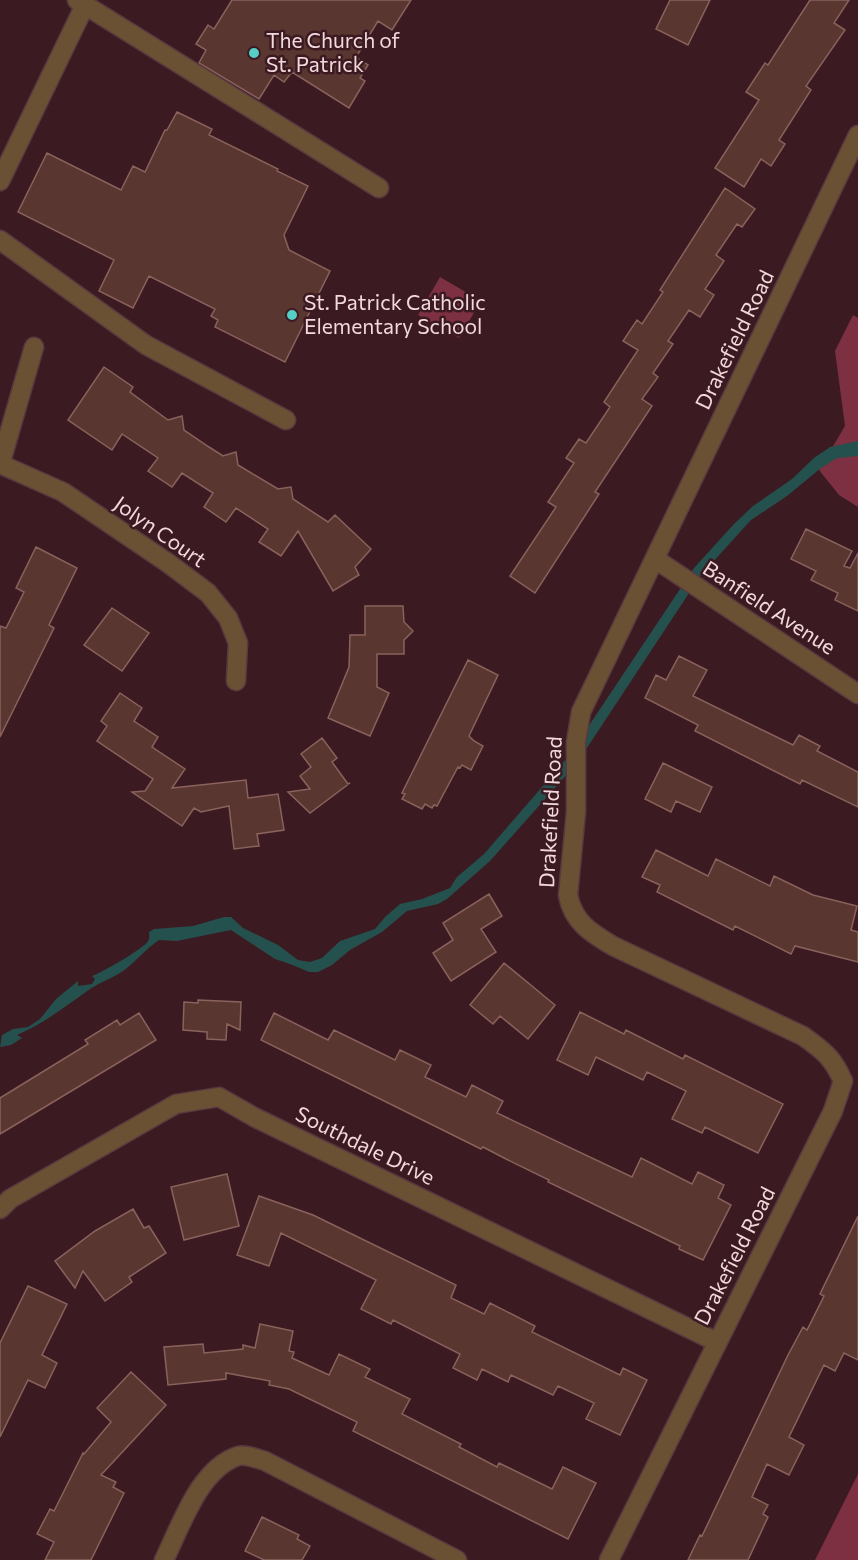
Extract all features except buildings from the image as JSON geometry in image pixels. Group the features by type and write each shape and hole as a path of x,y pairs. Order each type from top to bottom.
{"street":[{"path":"0,181 81,3 379,188"},
{"name":"Drakefield Road","path":"609,1560 833,1112 843,1082 836,1064 803,1036 613,946 591,933 578,920 571,908 568,895 576,812 576,742 581,712 858,135"},
{"path":"0,240 146,345 286,420"},
{"path":"0,465 34,346"},
{"name":"Jolyn Court","path":"0,465 63,492 208,593 228,618 238,643 236,681"},
{"name":"Banfield Avenue","path":"654,559 858,694"},
{"name":"Southdale Drive","path":"0,1209 10,1199 176,1104 219,1097 254,1117 717,1342"},
{"path":"164,1560 202,1483 220,1465 240,1455 265,1461 458,1560"}],"shaded area":[{"path":"440,277 481,301 459,338 418,315"},
{"path":"853,315 858,318 858,507 839,495 819,470 845,426 835,351"},
{"path":"858,1474 858,1560 815,1560"}],"water":[{"path":"858,441 858,456 837,458 751,520 701,575 577,763 490,861 447,899 438,904 407,911 382,932 318,972 309,972 275,959 231,930 177,941 159,940 123,971 17,1035 22,1038 11,1045 0,1047 2,1035 13,1029 28,1027 40,1019 56,999 78,981 78,986 92,984 95,979 92,976 139,949 148,941 149,932 154,929 193,926 231,917 243,928 278,945 298,960 310,962 322,958 340,941 375,929 400,904 422,899 450,888 457,877 484,854 568,757 694,568 734,524 753,506 792,479 814,458 830,447"}],"place":[{"name":"The Church of St. Patrick","path":"254,53"},
{"name":"St. Patrick Catholic Elementary School","path":"292,315"}]}
